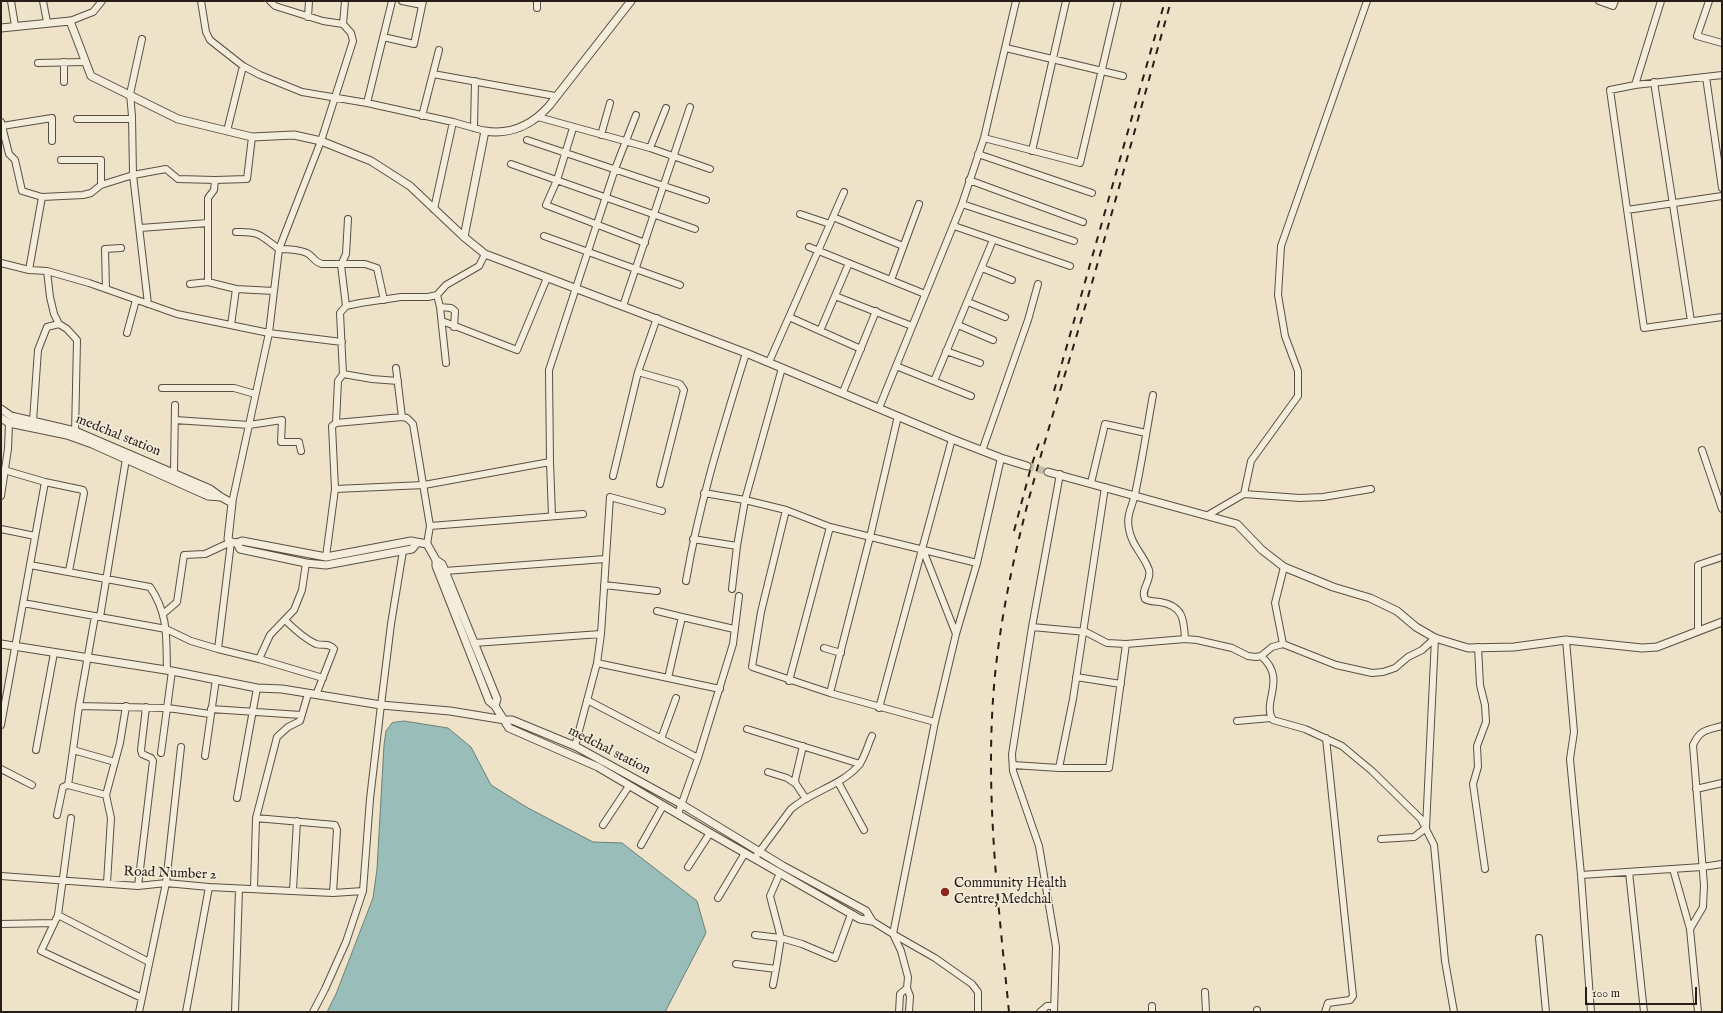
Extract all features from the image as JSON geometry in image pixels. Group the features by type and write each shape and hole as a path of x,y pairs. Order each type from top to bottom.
{"street":[{"path":"11,1 15,26"},
{"path":"43,1 47,22"},
{"path":"1,28 47,22 70,21 93,12 102,1"},
{"path":"201,1 206,32 210,40 244,66 260,75 295,90 336,99 367,103 453,122 493,133 514,129 538,117 631,1"},
{"path":"270,1 274,6 308,17 343,24 351,33 353,41 336,99 279,249 269,333 232,502 228,539 234,542 240,549 306,563 326,565 412,549 417,543"},
{"path":"308,17 309,1"},
{"path":"343,24 345,1"},
{"path":"367,103 392,1"},
{"path":"383,38 414,44 423,3 402,1"},
{"path":"879,408 962,204 984,138 1016,1"},
{"path":"1032,151 1066,1"},
{"path":"984,138 1080,163 1118,1"},
{"path":"1244,494 1250,461 1298,396 1298,371 1285,336 1278,295 1280,246 1368,1"},
{"path":"1599,1 1613,6 1615,1"},
{"path":"1635,84 1661,1"},
{"path":"1709,1 1697,36 1722,43"},
{"path":"70,21 91,76 178,119 252,137 294,135 321,141 371,161 410,186 464,237 485,254 575,289 657,318 769,362 952,439 1001,458 1027,466"},
{"path":"142,39 130,94 133,175 148,304"},
{"path":"1006,48 1124,76"},
{"path":"422,116 439,50"},
{"path":"64,62 64,82"},
{"path":"38,63 85,62"},
{"path":"227,131 244,66"},
{"path":"433,74 555,96"},
{"path":"1722,75 1635,84 1610,90 1644,328 1722,317"},
{"path":"1706,76 1722,188"},
{"path":"474,128 475,81"},
{"path":"1654,82 1691,322"},
{"path":"601,135 610,103"},
{"path":"623,306 655,215 663,186 690,107"},
{"path":"650,148 666,108"},
{"path":"552,516 549,370 615,169 636,115"},
{"path":"538,117 573,128 650,148 710,169"},
{"path":"52,141 52,118 2,124 9,154 15,160 22,191 42,197 83,195 91,192 101,185 133,175 166,169 178,179 215,180 248,178 252,137"},
{"path":"77,119 132,119"},
{"path":"434,209 453,122"},
{"path":"573,128 557,180 546,205 645,243"},
{"path":"464,237 485,131"},
{"path":"527,140 706,200"},
{"path":"978,154 1092,193"},
{"path":"61,160 101,160 101,185"},
{"path":"511,164 695,229"},
{"path":"208,282 208,198 214,190 215,180"},
{"path":"969,180 1083,222"},
{"path":"769,362 844,192"},
{"path":"1627,210 1722,196"},
{"path":"29,270 42,197"},
{"path":"891,280 919,204"},
{"path":"962,204 1074,241"},
{"path":"800,214 830,224"},
{"path":"833,217 903,246"},
{"path":"336,423 338,381 343,374 340,314 346,306 341,265 346,254 348,219"},
{"path":"140,228 208,223"},
{"path":"954,226 1070,266"},
{"path":"236,232 251,231 262,235 279,249 291,249 306,252 316,263 341,265 365,264 377,268 384,300"},
{"path":"544,236 680,285"},
{"path":"934,381 993,240"},
{"path":"809,247 925,294"},
{"path":"106,289 104,249 121,248"},
{"path":"346,306 401,297 428,297 436,295 446,285 479,266 485,254"},
{"path":"1,263 29,270 47,272 106,289 177,314 269,333 342,342"},
{"path":"820,331 849,263"},
{"path":"982,268 1012,280"},
{"path":"47,272 54,314 59,324 67,329 77,340 75,435"},
{"path":"442,321 454,327 517,350 547,278"},
{"path":"190,284 208,282 236,289 274,291"},
{"path":"982,451 1028,320 1038,284"},
{"path":"231,325 236,289"},
{"path":"436,295 440,307 446,363"},
{"path":"835,296 912,326"},
{"path":"127,333 136,300"},
{"path":"968,302 1004,317"},
{"path":"440,307 451,308 455,311 454,327"},
{"path":"842,392 876,311"},
{"path":"789,317 861,349"},
{"path":"613,476 638,372 657,318"},
{"path":"33,421 38,350 47,327 59,324"},
{"path":"958,325 993,340"},
{"path":"946,351 980,363"},
{"path":"686,581 693,539 704,493 746,353"},
{"path":"896,366 971,396"},
{"path":"396,368 402,417"},
{"path":"732,589 737,546 745,500 782,368"},
{"path":"638,372 680,384 684,390 660,484"},
{"path":"343,374 372,379 398,381"},
{"path":"162,388 234,388 256,394"},
{"path":"1153,395 1134,496 1127,518 1130,536 1144,558 1148,570 1149,579 1143,596 1150,602 1160,602 1170,605 1181,613 1184,619 1185,639"},
{"path":"174,473 175,405"},
{"name":"medchal station","path":"1,409 11,416 33,421 75,435 174,473 210,489 221,497 232,502"},
{"path":"830,693 870,537 898,416"},
{"path":"326,557 335,489 332,426 336,423 402,417 407,418 413,424 424,484 430,526 427,544 436,560 442,564 445,571 497,699 495,706"},
{"name":"medchal station","path":"1,418 9,423 75,435 208,496 221,497"},
{"path":"175,420 249,425 282,420 282,442 299,442 300,451"},
{"path":"1,496 4,470 4,448 9,423"},
{"path":"1091,483 1105,424 1146,433"},
{"path":"879,708 901,621 923,550 952,439"},
{"path":"1702,450 1722,508"},
{"path":"899,1012 900,994 906,988 908,977 901,951 893,934 935,722 956,634 977,563 1001,458"},
{"path":"68,785 79,706 88,658 107,578 126,459"},
{"path":"335,489 424,484 550,462"},
{"path":"4,470 45,482 83,490 84,493 69,572"},
{"path":"1048,472 1060,474 1237,524 1262,550 1284,567 1333,586 1370,598 1397,611 1416,627 1434,638 1468,648 1514,647 1566,640 1642,648 1657,647 1722,622"},
{"path":"1040,1012 1047,1006 1054,1009 1056,947 1040,854 1013,771 1012,754 1032,628 1060,474"},
{"path":"1,725 2,709 15,647 45,482"},
{"path":"1059,768 1076,677 1105,487"},
{"path":"1208,515 1244,494 1300,498 1323,497 1371,489"},
{"path":"704,493 745,500 786,510 830,527 977,563"},
{"path":"575,746 597,663 601,634 610,497 662,511"},
{"path":"786,510 761,612 752,667 789,681 879,708 935,722"},
{"path":"430,526 583,514"},
{"path":"789,681 830,527"},
{"path":"1,529 35,536"},
{"path":"693,539 737,546"},
{"path":"163,614 177,602 184,555 206,554 234,542 242,541 326,557 411,540 417,543 427,544"},
{"path":"218,649 234,542"},
{"path":"923,550 956,634"},
{"path":"313,1012 346,942 363,891 370,799 381,705 391,624 403,551"},
{"path":"1698,631 1698,565 1722,557"},
{"path":"445,571 605,559"},
{"path":"436,560 436,566 489,701 495,706 509,728 598,767 851,914 860,919 872,921 934,958 972,984 978,992 978,1012"},
{"path":"259,659 270,635 294,610 302,590 306,563"},
{"path":"30,565 150,587 159,600 163,614 166,629 169,671 168,708 161,753"},
{"path":"1283,644 1275,604 1284,567"},
{"path":"604,585 657,591"},
{"path":"678,814 698,758 733,644 739,596"},
{"path":"23,603 166,629 191,640 218,649 259,659 323,678"},
{"path":"657,611 734,629"},
{"path":"668,678 682,617"},
{"path":"285,620 294,629 317,644 334,648 316,695"},
{"path":"1032,628 1086,632 1107,643 1126,644 1185,639 1232,648 1248,656 1256,657 1261,656 1272,647 1283,644 1336,665 1372,673 1383,672 1395,668 1408,657 1422,650 1434,638"},
{"path":"474,643 601,634"},
{"path":"1426,828 1434,638"},
{"path":"1566,640 1574,732 1570,759 1581,875 1591,1012"},
{"name":"medchal station","path":"1,644 216,679 257,688 282,689 381,705 450,711 512,720 575,746 681,804 760,852 866,911 872,921"},
{"path":"1013,765 1059,768 1110,768 1126,644"},
{"path":"1478,647 1480,685 1485,705 1486,722 1476,746 1478,767 1473,784 1485,869"},
{"path":"824,648 841,653"},
{"path":"36,750 54,653"},
{"path":"1261,656 1269,662 1274,679 1271,718"},
{"path":"597,663 720,689"},
{"path":"1076,677 1121,684"},
{"path":"205,756 210,711 216,679"},
{"path":"237,798 257,688"},
{"path":"254,889 256,818 277,737 288,727 300,721 308,694"},
{"path":"661,739 676,698"},
{"path":"587,700 698,758"},
{"path":"79,706 126,706 210,711 254,711 301,715"},
{"path":"106,883 111,818 106,795 115,762 126,706"},
{"path":"138,886 153,761 151,758 142,754 141,750 146,707"},
{"path":"1237,721 1271,718 1275,722 1305,729 1342,746 1368,766 1421,819 1434,845 1445,961 1454,1012"},
{"path":"1690,929 1703,907 1704,886 1693,745 1698,736 1704,731 1722,726"},
{"path":"747,728 860,764"},
{"path":"754,858 791,809 838,782 860,764 872,736"},
{"path":"1325,1012 1328,1003 1350,1000 1353,996 1326,738"},
{"path":"796,784 796,775 804,746"},
{"path":"139,1012 166,883 181,747"},
{"path":"73,750 115,762"},
{"path":"1,769 32,785"},
{"path":"768,772 788,778 796,784 806,799"},
{"path":"838,782 864,830"},
{"path":"1696,789 1722,783"},
{"path":"57,815 63,787 68,785 106,795"},
{"path":"603,825 629,786"},
{"path":"641,845 663,806"},
{"path":"72,818 58,915 41,951 142,998"},
{"path":"256,818 332,824 336,827 333,893"},
{"path":"292,890 297,821"},
{"path":"1381,839 1414,837 1426,828"},
{"path":"688,867 710,833"},
{"path":"718,898 745,853"},
{"path":"1581,875 1702,867 1722,864"},
{"path":"1673,869 1690,929 1698,1012"},
{"path":"1629,872 1644,1012"},
{"path":"774,985 781,938 770,896 780,873"},
{"name":"Road Number 2","path":"1,876 138,886 166,883 209,887 333,893 363,891"},
{"path":"186,1012 209,887"},
{"path":"235,1012 239,888"},
{"path":"755,935 781,938 802,944 835,958 851,914"},
{"path":"58,915 149,962"},
{"path":"1,924 54,923"},
{"path":"1539,938 1546,1012"},
{"path":"736,964 776,969"},
{"path":"906,988 910,996 909,1012"},
{"path":"1205,992 1206,1012"}],"water":[{"path":"404,721 448,728 471,747 491,785 528,808 593,842 622,843 697,901 706,933 665,1012 327,1012 336,994 373,898 377,869 386,731 392,723"}],"tunnel":[{"path":"1027,466 1048,472"}],"railway":[{"path":"1054,391 1165,1"},
{"path":"1009,1012 997,886 991,760 995,675 1001,631 1008,588 1028,502 1102,249 1171,1"},
{"path":"1014,531 1031,467 1041,437"}],"place":[{"name":"Community Health Centre, Medchal","path":"945,892"}]}
